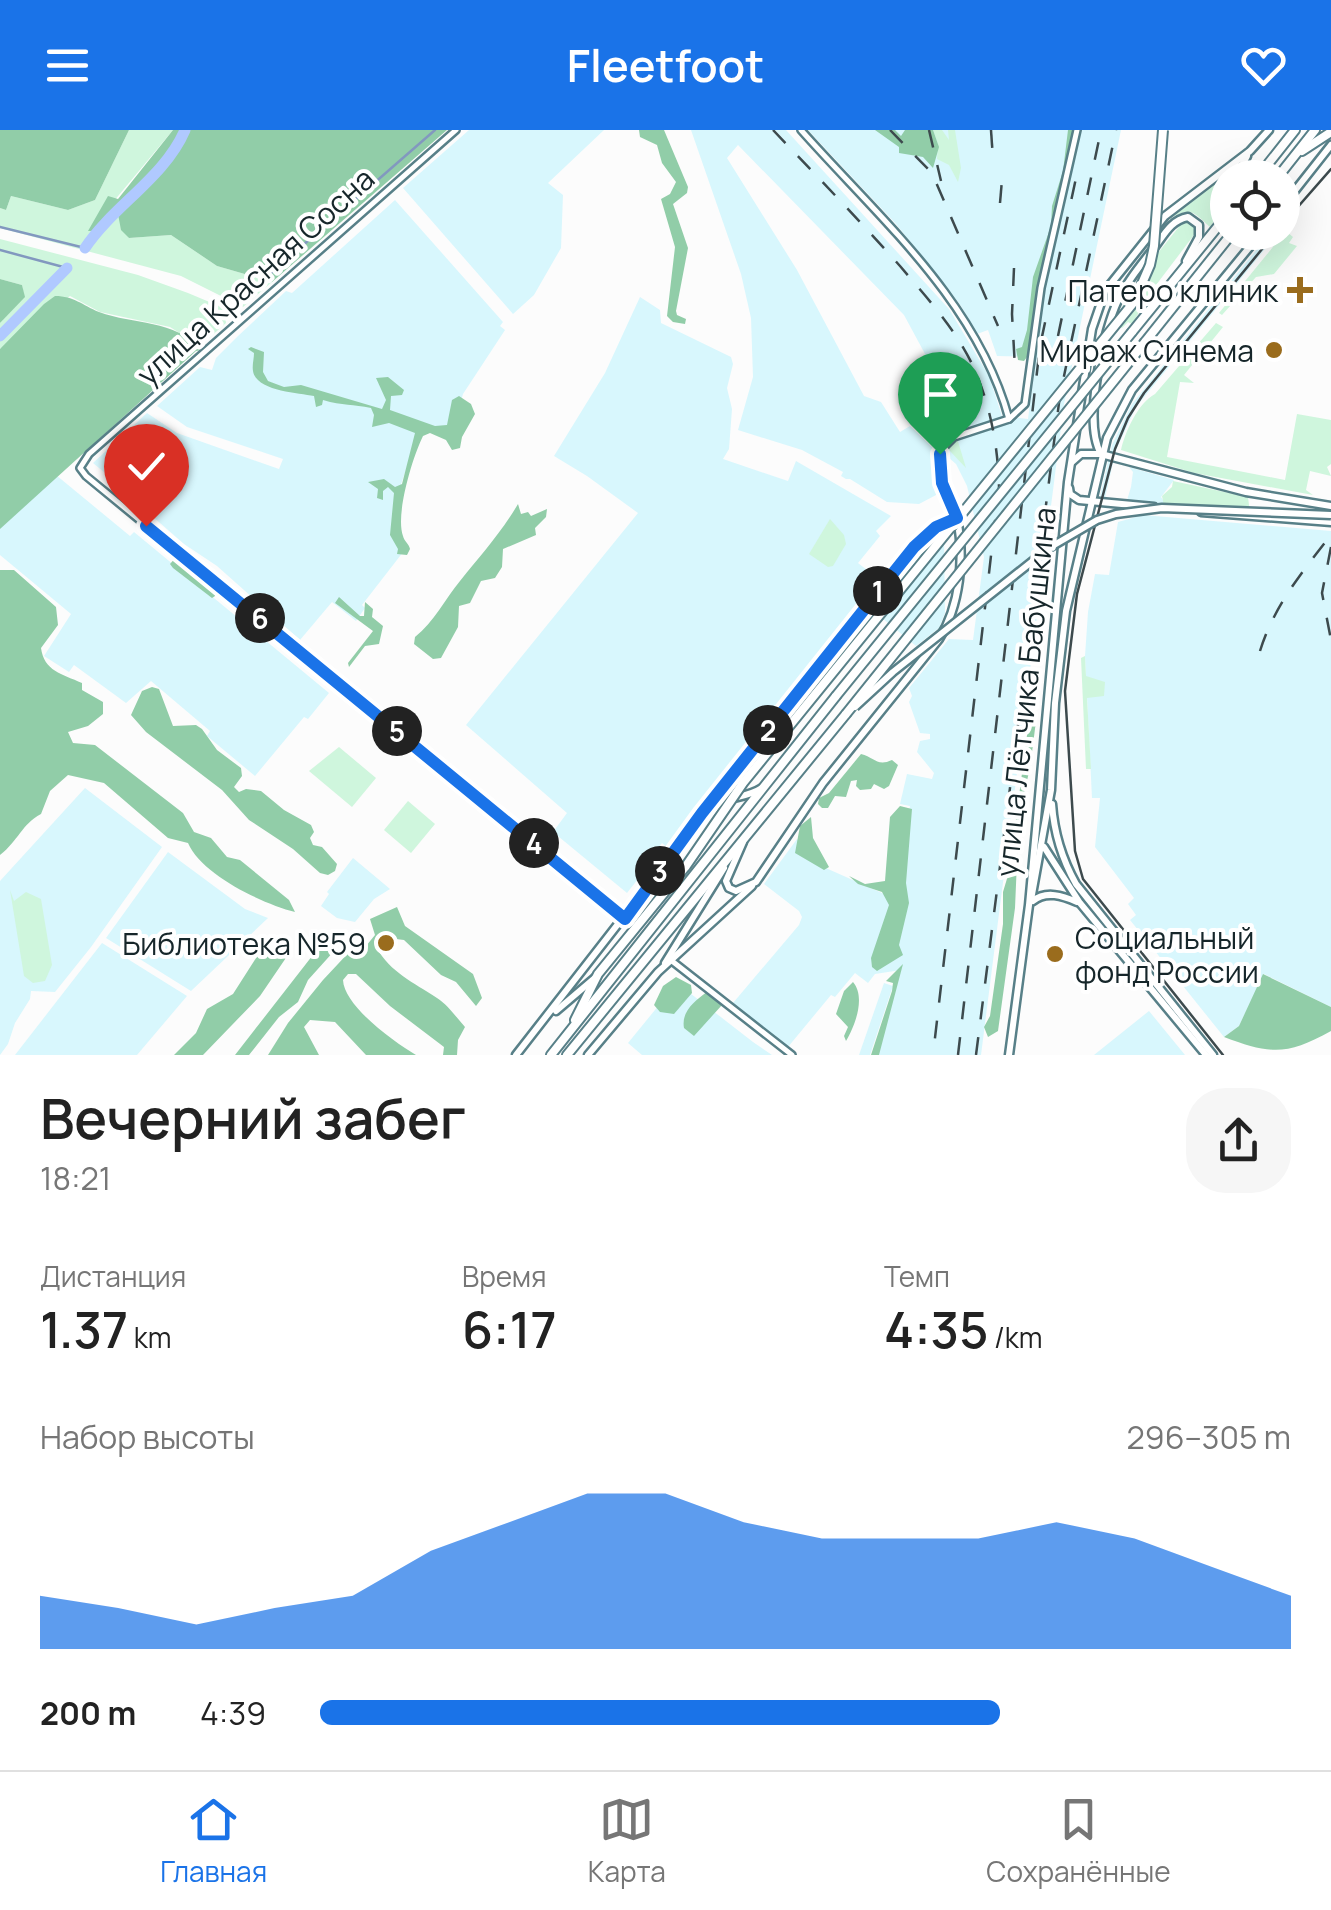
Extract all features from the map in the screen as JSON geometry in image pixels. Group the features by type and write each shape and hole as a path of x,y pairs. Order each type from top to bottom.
{"main road":[{"path":"544,1022 598,974 686,866 742,783 1134,302 1154,246 1163,130"},
{"path":"1245,160 1269,130"},
{"path":"1271,160 1295,130"},
{"path":"1291,160 1315,130"},
{"path":"1291,160 1331,132"},
{"path":"1300,186 1331,144"},
{"name":"улица Лётчика Бабушкина","path":"1010,1055 1029,906 1068,482 1086,358 1106,292 1165,216 1250,151"},
{"path":"1102,454 1094,442 1094,404 1116,304 1172,224 1188,218 1199,225 1200,232 1180,272"},
{"path":"551,1055 1210,235"},
{"path":"567,1055 795,780 1219,250"},
{"path":"1102,454 1111,426 1126,400 1247,250"},
{"path":"1071,463 1081,454 1102,454 1246,492 1331,506"},
{"name":"улица Лётчика Бабушкина","path":"1029,906 1035,891 1051,790 1055,702 1066,611 1102,454"},
{"path":"1068,482 1074,498 1270,519 1331,518"},
{"path":"846,714 1049,548 1097,520 1162,508 1331,518"},
{"path":"516,1055 914,547 956,515"},
{"path":"658,972 756,882 823,782 946,628 957,594 956,515"},
{"path":"702,813 720,800 745,796 767,784"},
{"path":"1051,790 1057,839 1076,884 1210,1055"},
{"path":"1037,816 1043,845 1059,876 1210,1055"},
{"path":"744,841 726,881 736,891 756,882"},
{"path":"588,1055 658,972 695,919 731,856"},
{"path":"1029,906 1045,895 1063,896 1080,903"},
{"path":"566,1037 598,974"}],"street":[{"name":"улица Красная Сосна","path":"456,130 257,302 89,454 80,468 625,919"},
{"path":"800,130 888,223 944,292 986,355 1009,418"},
{"path":"956,515 939,470 942,449 958,434 1022,410 1042,288 1077,130"},
{"path":"1270,519 1257,514 1255,501 1264,497 1286,498"},
{"path":"672,961 792,1055"}],"shaded area":[{"path":"469,130 604,130 548,183 563,195 561,248 534,295 513,314 403,188"},
{"path":"691,130 786,130 949,309 989,376 1002,416 1028,419 1036,357 997,356 988,330 977,334 961,306 896,224 808,130 1121,130 1064,404 981,1055 874,1055 901,970 875,974 868,983 855,973 835,997 831,995 788,1047 733,1003 799,925 799,911 764,884 797,839 828,869 891,897 910,806 900,804 907,774 932,779 934,773 917,752 920,741 930,739 930,734 920,733 909,702 909,688 949,639 973,640 984,557 967,486 956,464 918,431 948,406 904,315 738,145 727,158 797,270 864,396 881,402 900,432 910,426 934,449 931,467 941,487 938,494 919,504 887,502 802,450 738,430 753,377 751,318 741,274"},
{"path":"395,200 503,322 500,326 505,330 463,394 452,434 426,426 412,452 396,499 399,538 407,547 362,605 365,608 356,621 332,602 300,640 93,463 147,413 177,433 279,469 283,459 187,427 157,406 200,367 212,370 216,358 286,291 292,293"},
{"path":"1256,250 1264,250 1136,407 1116,450 1105,498 1100,496 1112,445 1132,404"},
{"path":"640,297 660,310 661,323 731,357 727,388 732,409 729,449 723,459 788,481 796,461 891,516 876,531 880,536 858,563 880,580 667,847 662,843 627,893 553,832 567,813 466,725 638,513 554,456 605,373"},
{"path":"1129,467 1174,480 1161,497 1167,506 1123,500 1127,500 1131,487 1133,472"},
{"path":"56,475 130,536 134,532 329,693 255,776 151,681 126,703 74,665 69,672 44,656 71,614 0,555 0,528"},
{"path":"1143,515 1331,531 1331,1007 1264,974 1239,1026 1224,1037 1130,920 1136,915 1128,904 1134,898 1095,847 1100,798 1092,798 1085,656 1088,612 1095,574 1109,575 1118,522"},
{"path":"932,538 944,538 945,613 939,628 916,646 871,609"},
{"path":"85,788 162,847 55,992 31,991 0,1055 0,881"},
{"path":"168,852 245,909 268,918 191,991 106,938"},
{"path":"353,858 390,889 374,899 355,922 337,918 321,906"},
{"path":"102,943 187,996 137,1055 15,1055"},
{"path":"677,983 772,1055 642,1055 628,1043"},
{"path":"884,983 893,986 870,1055 859,1055"},
{"path":"1149,1011 1185,1055 1094,1055"}],"green space":[{"path":"0,130 129,130 95,200 68,210 11,196 6,210 0,208"},
{"path":"129,130 173,130 89,231 101,231 119,213 129,238 171,235 217,266 272,282 243,307 181,276 0,228 0,208 6,210 11,196 68,210 95,200"},
{"path":"173,130 447,130 272,282 217,266 171,235 129,238 121,230 118,214 100,231 88,231 108,196 118,199"},
{"path":"639,130 664,130 688,187 687,193 673,204 688,248 676,311 686,319 685,324 673,322 667,316 675,247 661,199 670,194 676,182 662,163 657,145 640,137"},
{"path":"875,130 895,130 901,136 905,130 933,130 939,147 933,168 923,157 899,153 899,147"},
{"path":"933,130 942,130 949,140 948,130 955,130 961,168 958,182 949,165 937,159 938,144"},
{"path":"1068,130 1075,130 1042,265 1031,352 1024,361 1018,360 1016,349 1022,347 1027,330 1033,277 1051,226"},
{"path":"1210,188 1210,227 1191,212 1167,221"},
{"path":"1187,222 1194,227 1194,235 1132,324 1128,322 1122,328 1115,324 1144,271 1181,224"},
{"path":"0,239 138,275 188,293 219,306 226,323 200,346 170,327 100,312 70,296 0,349 0,323 24,296 22,285 0,279"},
{"path":"1270,250 1294,250 1274,274 1256,277 1222,315 1219,313"},
{"path":"0,279 22,285 25,297 0,323"},
{"path":"55,296 73,299 112,316 166,328 202,350 196,351 0,529 0,349"},
{"path":"1216,323 1223,327 1184,375 1194,383 1180,382 1167,457 1285,480 1297,414 1331,420 1331,464 1327,467 1331,476 1310,471 1306,490 1313,495 1194,473 1121,450 1138,411"},
{"path":"248,349 264,352 263,372 268,381 284,387 301,385 382,409 386,400 376,378 388,377 404,390 402,395 391,396 390,410 435,426 447,425 452,400 459,396 471,404 475,414 460,448 452,450 446,440 430,433 423,436 419,445 401,514 403,536 410,549 407,555 397,554 390,535 394,493 388,487 383,491 383,500 377,498 378,489 368,482 384,479 395,487 402,484 415,433 389,423 372,427 371,408 323,400 316,407 314,396 262,383 253,371 254,353"},
{"path":"943,410 966,468 933,433 928,421"},
{"path":"1173,481 1248,497 1250,513 1164,506 1162,496"},
{"path":"518,504 521,514 528,512 531,516 547,509 546,517 535,528 536,535 503,549 502,567 495,578 481,581 470,603 459,606 458,627 441,658 433,659 414,644 415,637"},
{"path":"830,519 844,535 846,544 833,566 828,567 809,554"},
{"path":"177,556 216,585 215,596 212,598 173,568 170,564"},
{"path":"0,570 14,570 56,607 58,625 41,648 43,656 55,671 82,683 82,690 103,702 103,714 88,726 68,732 73,743 95,745 183,813 194,832 211,838 227,857 240,860 289,900 295,912 250,895 219,877 188,843 168,838 104,783 68,775 50,791 41,814 0,855"},
{"path":"339,597 360,616 364,616 365,602 373,609 372,617 383,626 379,644 365,646 349,667 348,663 373,631 335,603"},
{"path":"1085,656 1086,676 1105,682 1104,696 1087,698 1091,769 1086,769 1081,658"},
{"path":"159,689 173,726 196,725 217,750 241,768 242,776 234,787 239,792 261,791 311,825 313,845 322,847 337,864 335,871 328,875 320,873 293,849 249,820 222,790 146,732 131,715 142,691"},
{"path":"1033,716 1036,721 1019,814 1015,908 998,1031 988,1037 984,1027 990,1016 1003,924 1003,892 1029,720"},
{"path":"339,747 376,778 352,807 309,771"},
{"path":"861,754 879,762 892,760 898,765 889,786 884,789 874,784 871,789 860,790 857,780 851,781 846,797 835,796 828,808 822,808 819,798 829,793"},
{"path":"408,801 435,824 411,853 384,830"},
{"path":"900,806 912,809 906,883 909,903 899,945 903,955 877,971 871,958 889,905 882,892 858,884 849,876 865,884 885,881 890,817"},
{"path":"811,817 813,838 829,867 824,870 795,853 800,826"},
{"path":"10,890 14,901 26,892 41,899 52,965 45,981 33,983 24,976"},
{"path":"397,907 405,926 473,974 482,998 476,1006 456,982 441,975 404,940 388,938 376,947 396,970 441,1001 465,1027 458,1040 457,1055 443,1055 444,1047 356,974 348,974 343,980 346,990 361,1012 416,1055 366,1055 335,1022 310,1020 304,1027 319,1055 268,1055 323,980 352,949 366,946 375,935 370,919"},
{"path":"275,941 292,941 292,949 260,996 203,1055 174,1055 196,1033 207,1009 233,994 258,955 272,951"},
{"path":"329,941 336,942 335,950 308,980 298,1002 279,1017 249,1055 235,1055 316,951"},
{"path":"903,964 879,1055 871,1055 892,991 893,983 886,981"},
{"path":"1263,974 1331,1007 1331,1031 1303,1045 1279,1050 1224,1037 1239,1026"},
{"path":"676,977 691,985 692,993 674,1014 660,1012 654,1005 663,986"},
{"path":"853,982 859,1003 846,1041 848,1027 836,1014 844,991"},
{"path":"708,991 722,1005 694,1036 684,1028 685,1016"}],"waterway":[{"path":"85,248 165,162 185,130"},
{"path":"255,287 435,130"},
{"path":"0,227 85,248"},
{"path":"0,250 67,268"},
{"path":"0,336 67,268"}],"tram line":[{"path":"1300,204 1331,169"},
{"path":"1223,1055 1083,879 1075,851 1065,691 1077,594 1115,449 1128,418 1261,250"}],"railway":[{"path":"773,130 900,266 949,326 979,380 995,440 999,487 933,1055"},
{"path":"890,130 932,173 998,326"},
{"path":"929,130 941,181"},
{"path":"991,130 993,159"},
{"path":"1058,336 1101,130"},
{"path":"976,1055 1060,395 1116,130"},
{"path":"958,1055 1040,346 1079,164"},
{"path":"1000,203 1003,168"},
{"path":"1014,268 1015,368"},
{"path":"1260,651 1281,604 1331,535"},
{"path":"1331,547 1322,593 1331,640"}],"place":[{"name":"Патеро клиник","path":"1300,290"},
{"name":"Мираж Синема","path":"1274,350"},
{"name":"Библиотека №59","path":"386,943"},
{"name":"Социальный фонд России","path":"1055,954"}],"route":[{"path":"146,526 625,919 702,813 914,547 936,527 957,518 942,483 940,454"}]}
